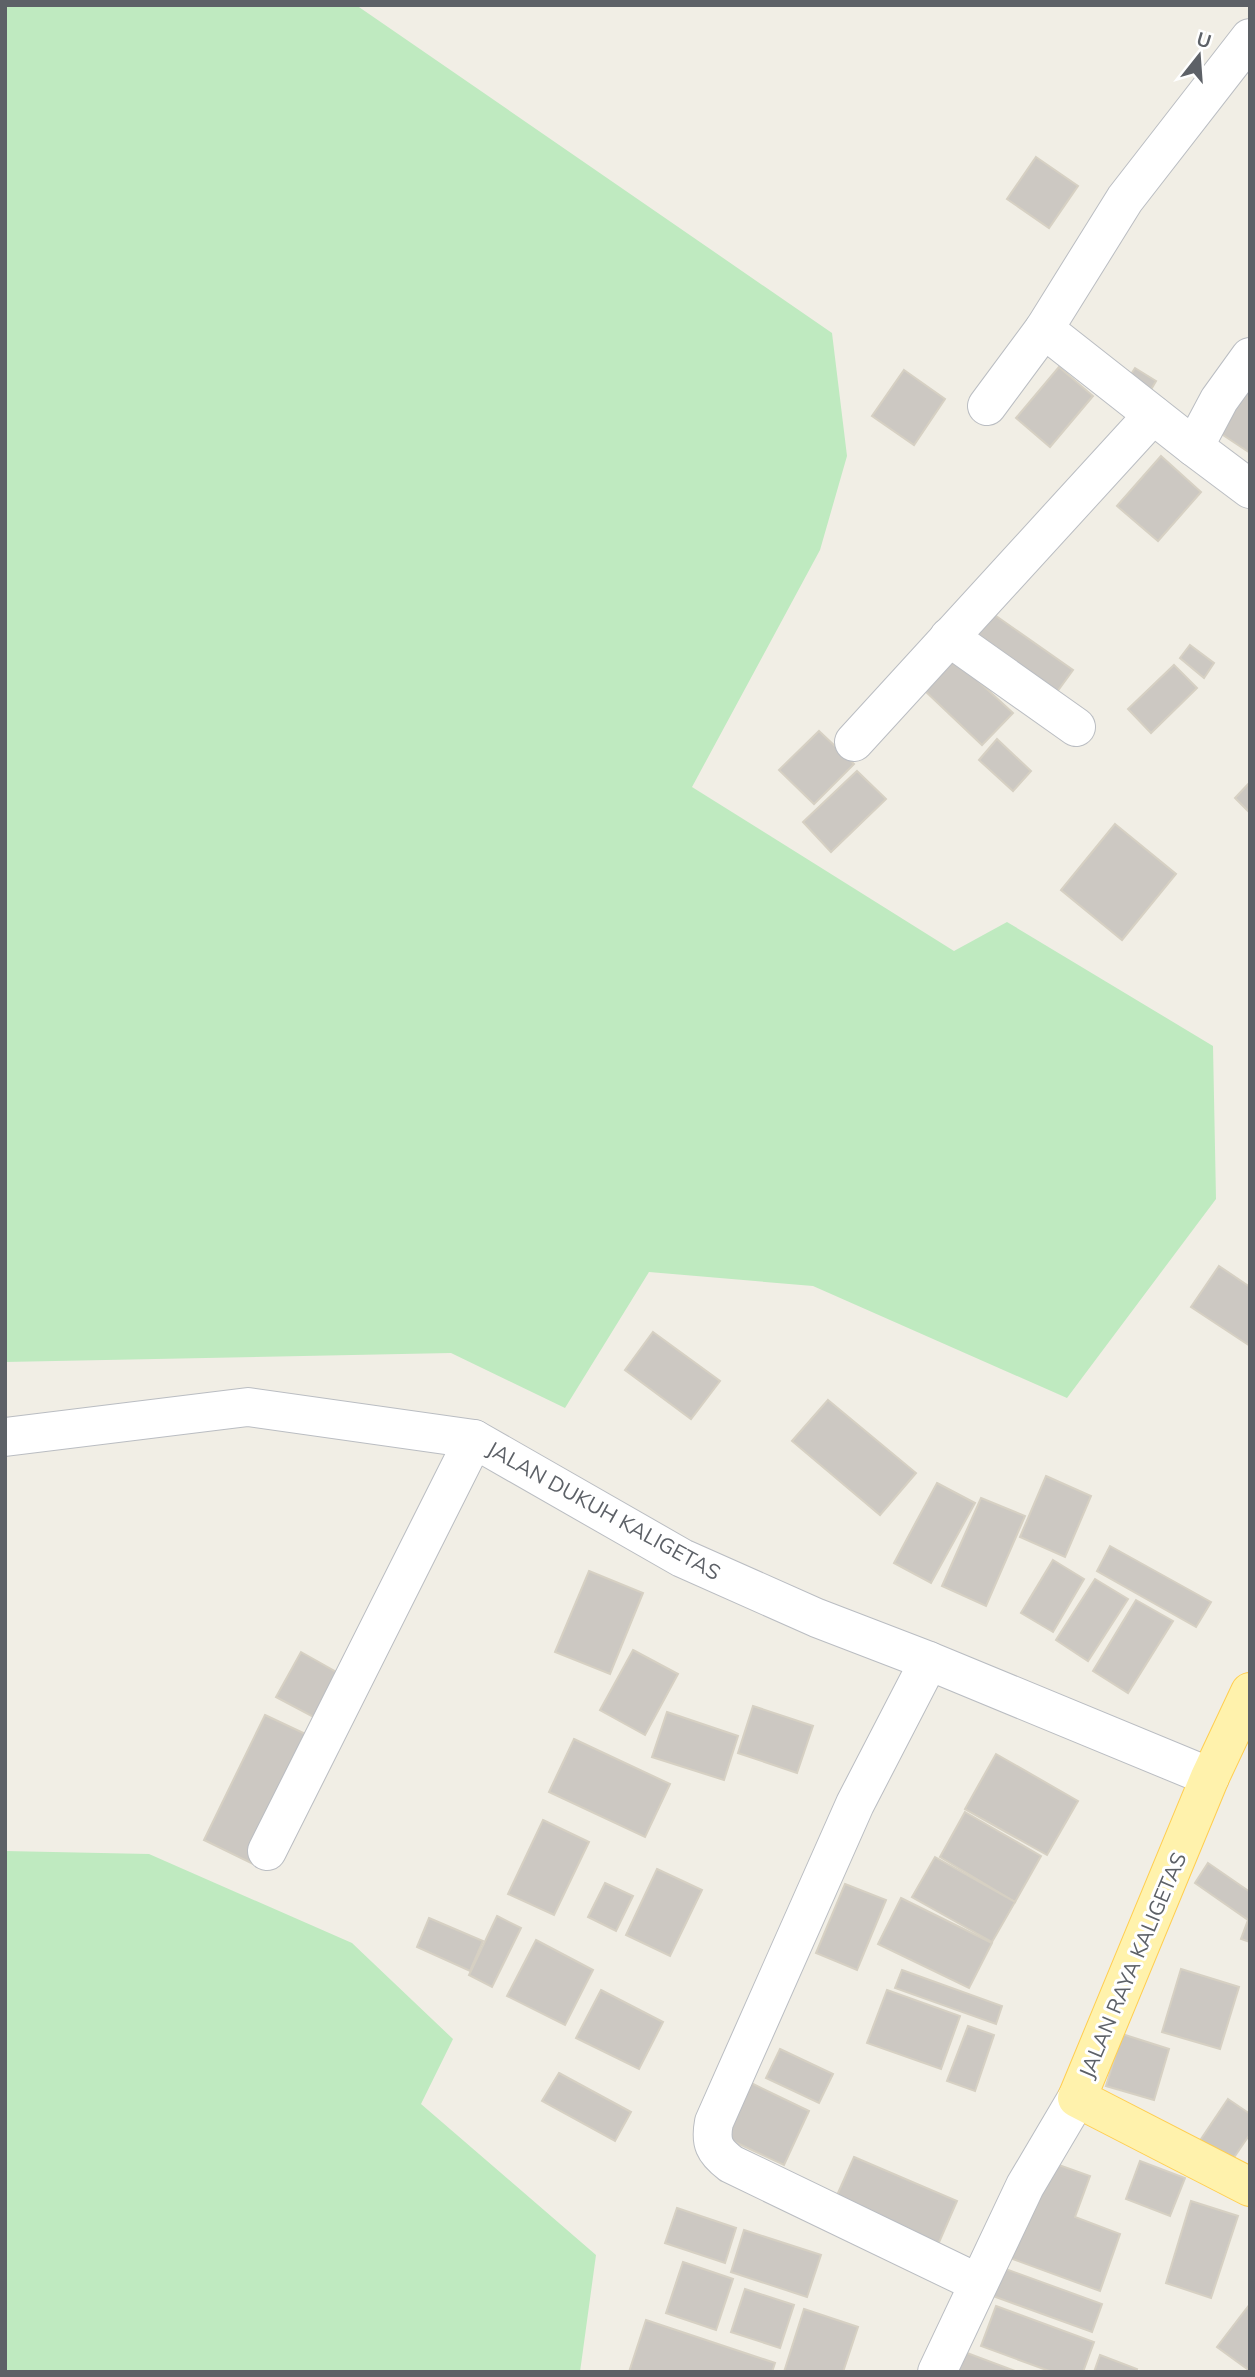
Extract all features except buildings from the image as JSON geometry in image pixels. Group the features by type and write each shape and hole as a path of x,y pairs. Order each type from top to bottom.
{"main road":[{"name":"JALAN RAYA KALIGETAS","path":"1250,1692 1210,1777 1077,2098 1250,2187"}],"street":[{"path":"988,406 1044,329 1125,199 1250,38"},
{"path":"1044,329 1250,489"},
{"path":"1194,447 1219,400 1250,357"},
{"path":"854,741 1153,415"},
{"path":"949,638 1076,727"},
{"name":"JALAN DUKUH KALIGETAS","path":"5,1437 248,1407 474,1439 682,1558 817,1618 929,1661 1210,1777"},
{"path":"267,1851 474,1439"},
{"path":"929,1661 855,1804 714,2122 711,2139 716,2152 731,2164 978,2283"},
{"path":"937,2372 1025,2186 1077,2098"}],"green space":[{"path":"5,5 356,5 832,333 847,456 820,550 692,787 954,951 1007,922 1213,1046 1216,1199 1067,1398 813,1286 649,1272 565,1408 451,1353 5,1362"},
{"path":"5,1851 149,1854 352,1943 453,2039 421,2104 596,2255 580,2372 5,2372"}]}
